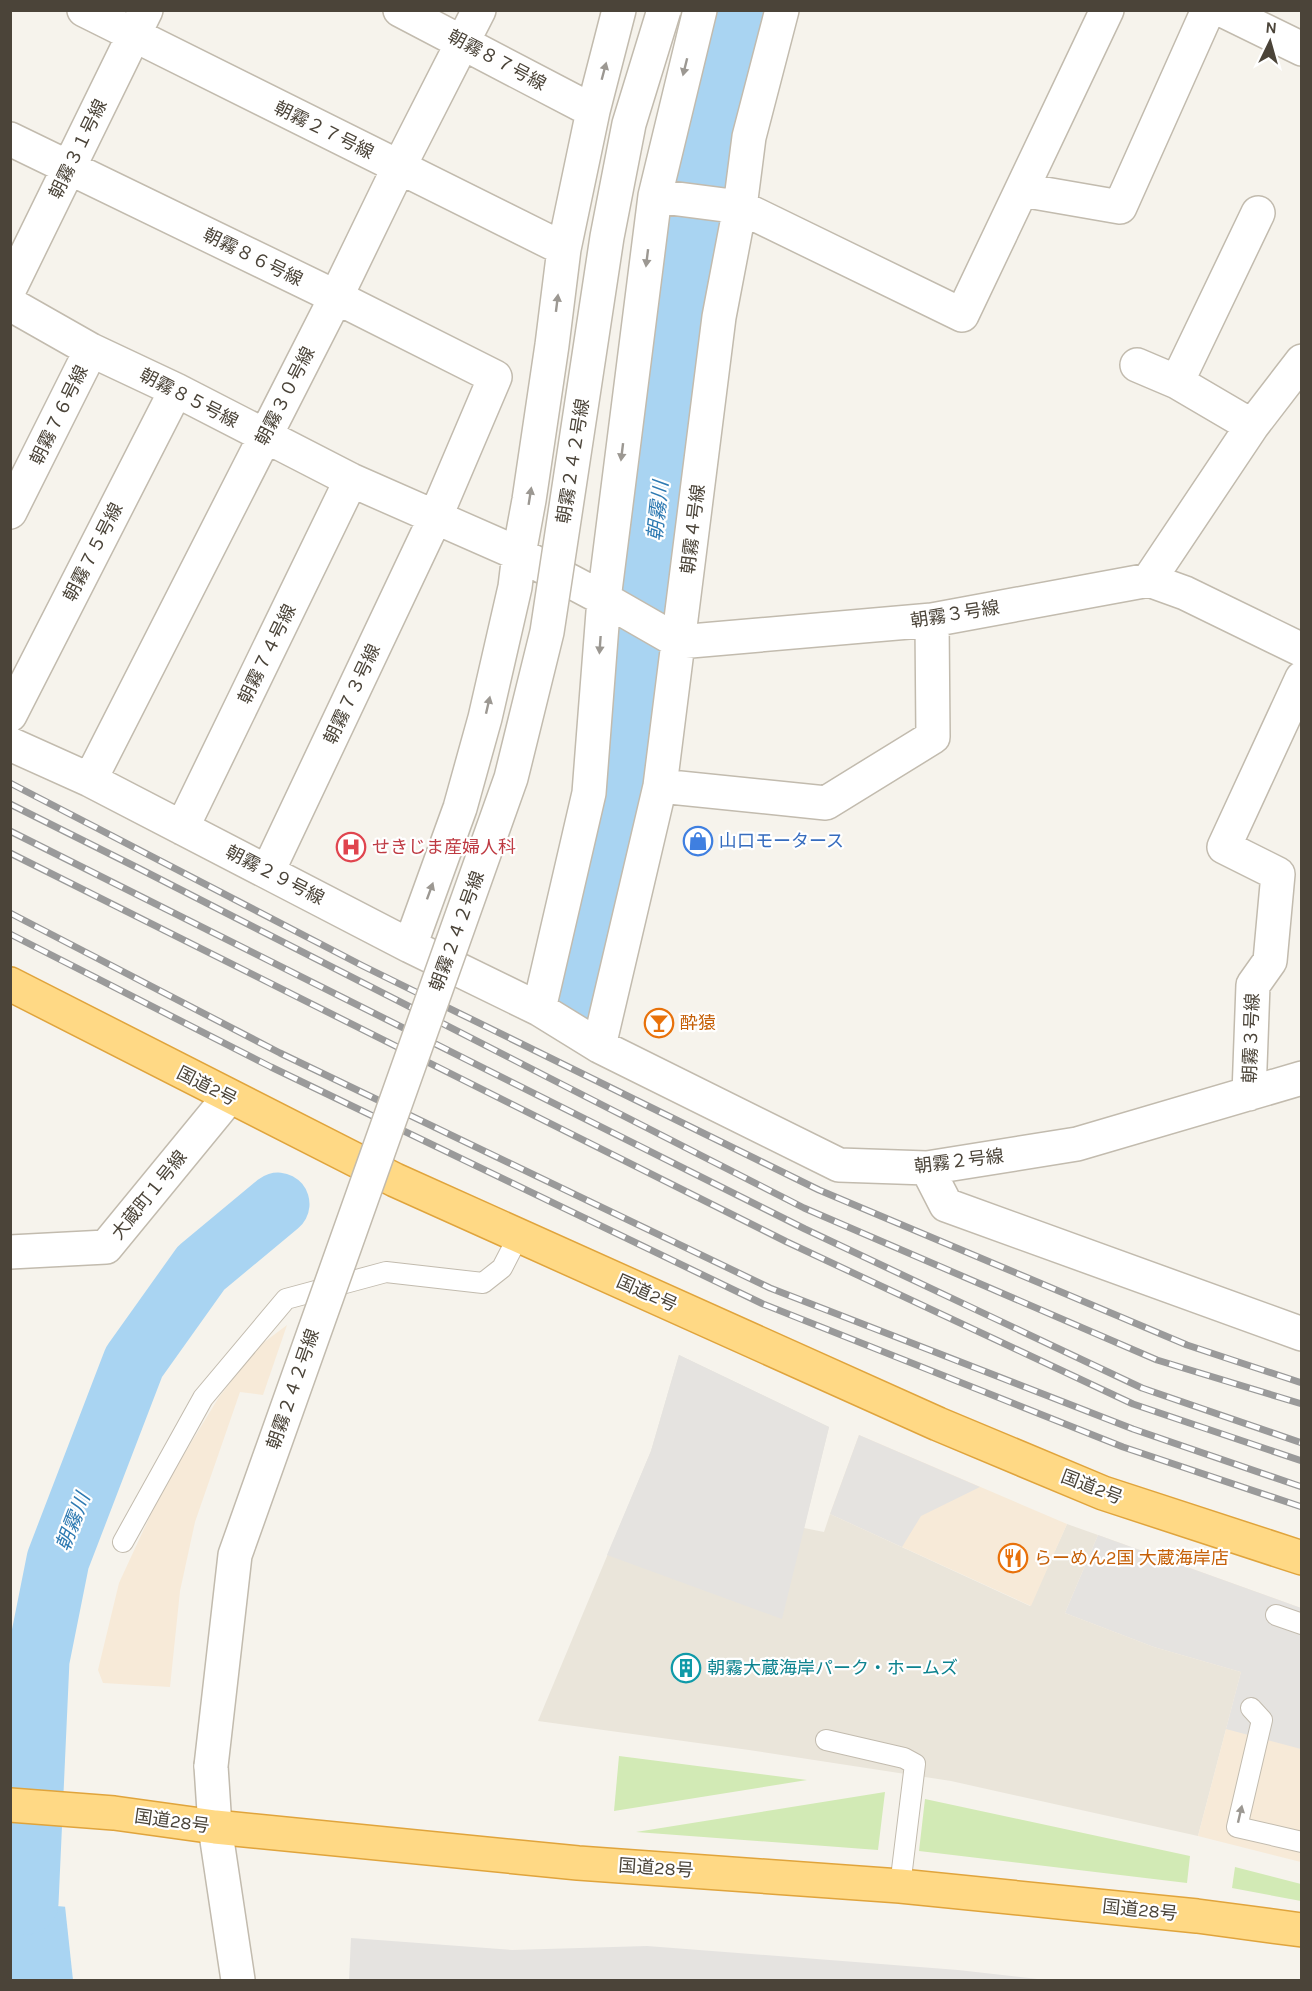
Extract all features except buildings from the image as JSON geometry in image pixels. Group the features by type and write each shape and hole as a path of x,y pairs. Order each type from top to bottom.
{"highway":[{"name":"国道2号","path":"10,984 394,1180 938,1424 1092,1488 1302,1558"},
{"name":"国道28号","path":"10,1805 105,1812 215,1827 578,1863 900,1886 1197,1916 1302,1930"}],"street":[{"name":"朝霧２７号線","path":"84,10 140,23 399,167 564,249"},
{"name":"朝霧８７号線","path":"400,10 593,111"},
{"name":"朝霧３０号線","path":"90,780 479,10"},
{"path":"410,946 460,808 482,729 515,587 564,249 593,111 619,10"},
{"name":"朝霧２４２号線","path":"238,1980 215,1827 211,1766 235,1555 511,778 547,632 608,237 627,136 664,10"},
{"path":"569,1028 589,793 667,197 700,10"},
{"name":"朝霧４号線","path":"569,1028 660,786 674,639 734,206 749,137 783,10"},
{"path":"667,197 734,206 962,315 1107,10"},
{"path":"1022,190 1120,207 1208,10"},
{"path":"1222,10 1302,50"},
{"name":"朝霧３１号線","path":"10,288 140,23"},
{"name":"朝霧８６号線","path":"10,139 495,377 435,518"},
{"path":"1177,382 1258,213"},
{"name":"朝霧８５号線","path":"10,304 91,350 176,390 351,480 519,554 615,605"},
{"name":"朝霧７６号線","path":"10,512 91,350"},
{"path":"1302,361 1252,426 1149,580 1185,593 1302,650"},
{"path":"1137,365 1177,382 1252,426"},
{"name":"朝霧７５号線","path":"10,715 176,390"},
{"name":"朝霧７４号線","path":"182,828 351,480"},
{"name":"朝霧７３号線","path":"268,871 435,518"},
{"name":"朝霧３号線","path":"674,639 932,620 1149,580"},
{"path":"615,605 674,639"},
{"path":"660,786 826,803 933,737 932,620"},
{"name":"朝霧３号線","path":"1249,1094 1253,985 1270,961 1290,869 1224,847 1302,678"},
{"name":"朝霧２９号線","path":"10,744 90,780 569,1028"},
{"name":"朝霧２号線","path":"569,1028 839,1165 927,1168 1077,1144 1302,1078"},
{"name":"大蔵町１号線","path":"10,1252 106,1247 229,1096"},
{"path":"927,1168 946,1205 1302,1334"}],"lane":[{"path":"123,1542 203,1398 286,1299 386,1272 483,1282 502,1268 519,1235"},
{"path":"1276,1615 1302,1624"},
{"path":"1251,1708 1262,1720 1237,1827 1302,1842"},
{"path":"826,1740 904,1758 915,1764 900,1886"}],"shaded area":[{"path":"287,1325 263,1395 240,1392 195,1522 180,1591 170,1687 103,1683 98,1670 119,1583 162,1490 219,1397 259,1346"},
{"path":"679,1355 829,1427 804,1528 824,1532 830,1514 1030,1606 1067,1524 1098,1535 1065,1613 1154,1647 1241,1672 1198,1836 951,1781 538,1721 651,1451"},
{"path":"679,1355 829,1427 782,1619 607,1555 651,1451"},
{"path":"859,1435 1067,1524 1031,1606 830,1514"},
{"path":"859,1435 980,1487 921,1516 902,1547 830,1514"},
{"path":"1098,1535 1301,1608 1301,1862 1198,1836 1241,1672 1154,1647 1065,1613"},
{"path":"1098,1535 1301,1608 1299,1617 1302,1618 1301,1749 1226,1729 1241,1672 1154,1647 1065,1613"},
{"path":"351,1938 512,1950 647,1946 958,1970 1046,1980 349,1980"}],"green space":[{"path":"619,1756 807,1780 614,1811"},
{"path":"885,1792 878,1850 636,1832"},
{"path":"925,1799 1190,1856 1187,1883 919,1851"},
{"path":"1235,1867 1301,1884 1301,1901 1232,1888"}],"water":[{"path":"10,1902 65,1906 73,1980 11,1980"}],"pier":[{"path":"10,1899 65,1903 68,1907 11,1902"}],"waterway":[{"name":"朝霧川","path":"586,1015 642,654 677,336 717,118 748,10"},
{"name":"朝霧川","path":"27,1903 38,1660 58,1560 134,1362 201,1268 278,1204"}],"railway":[{"path":"10,783 363,966 819,1190 1187,1345 1302,1383"},
{"path":"10,804 804,1208 1157,1360 1302,1404"},
{"path":"10,831 805,1229 1142,1388 1302,1443"},
{"path":"10,853 787,1242 1133,1404 1302,1461"},
{"path":"10,913 280,1053 770,1288 1133,1429 1302,1487"},
{"path":"10,934 271,1067 763,1304 1123,1447 1302,1507"}],"place":[{"name":"山口モータース","path":"698,841"},
{"name":"せきじま産婦人科","path":"351,847"},
{"name":"酔猿","path":"659,1023"},
{"name":"らーめん2国 大蔵海岸店","path":"1013,1558"},
{"name":"朝霧大蔵海岸パーク・ホームズ","path":"686,1668"}]}
